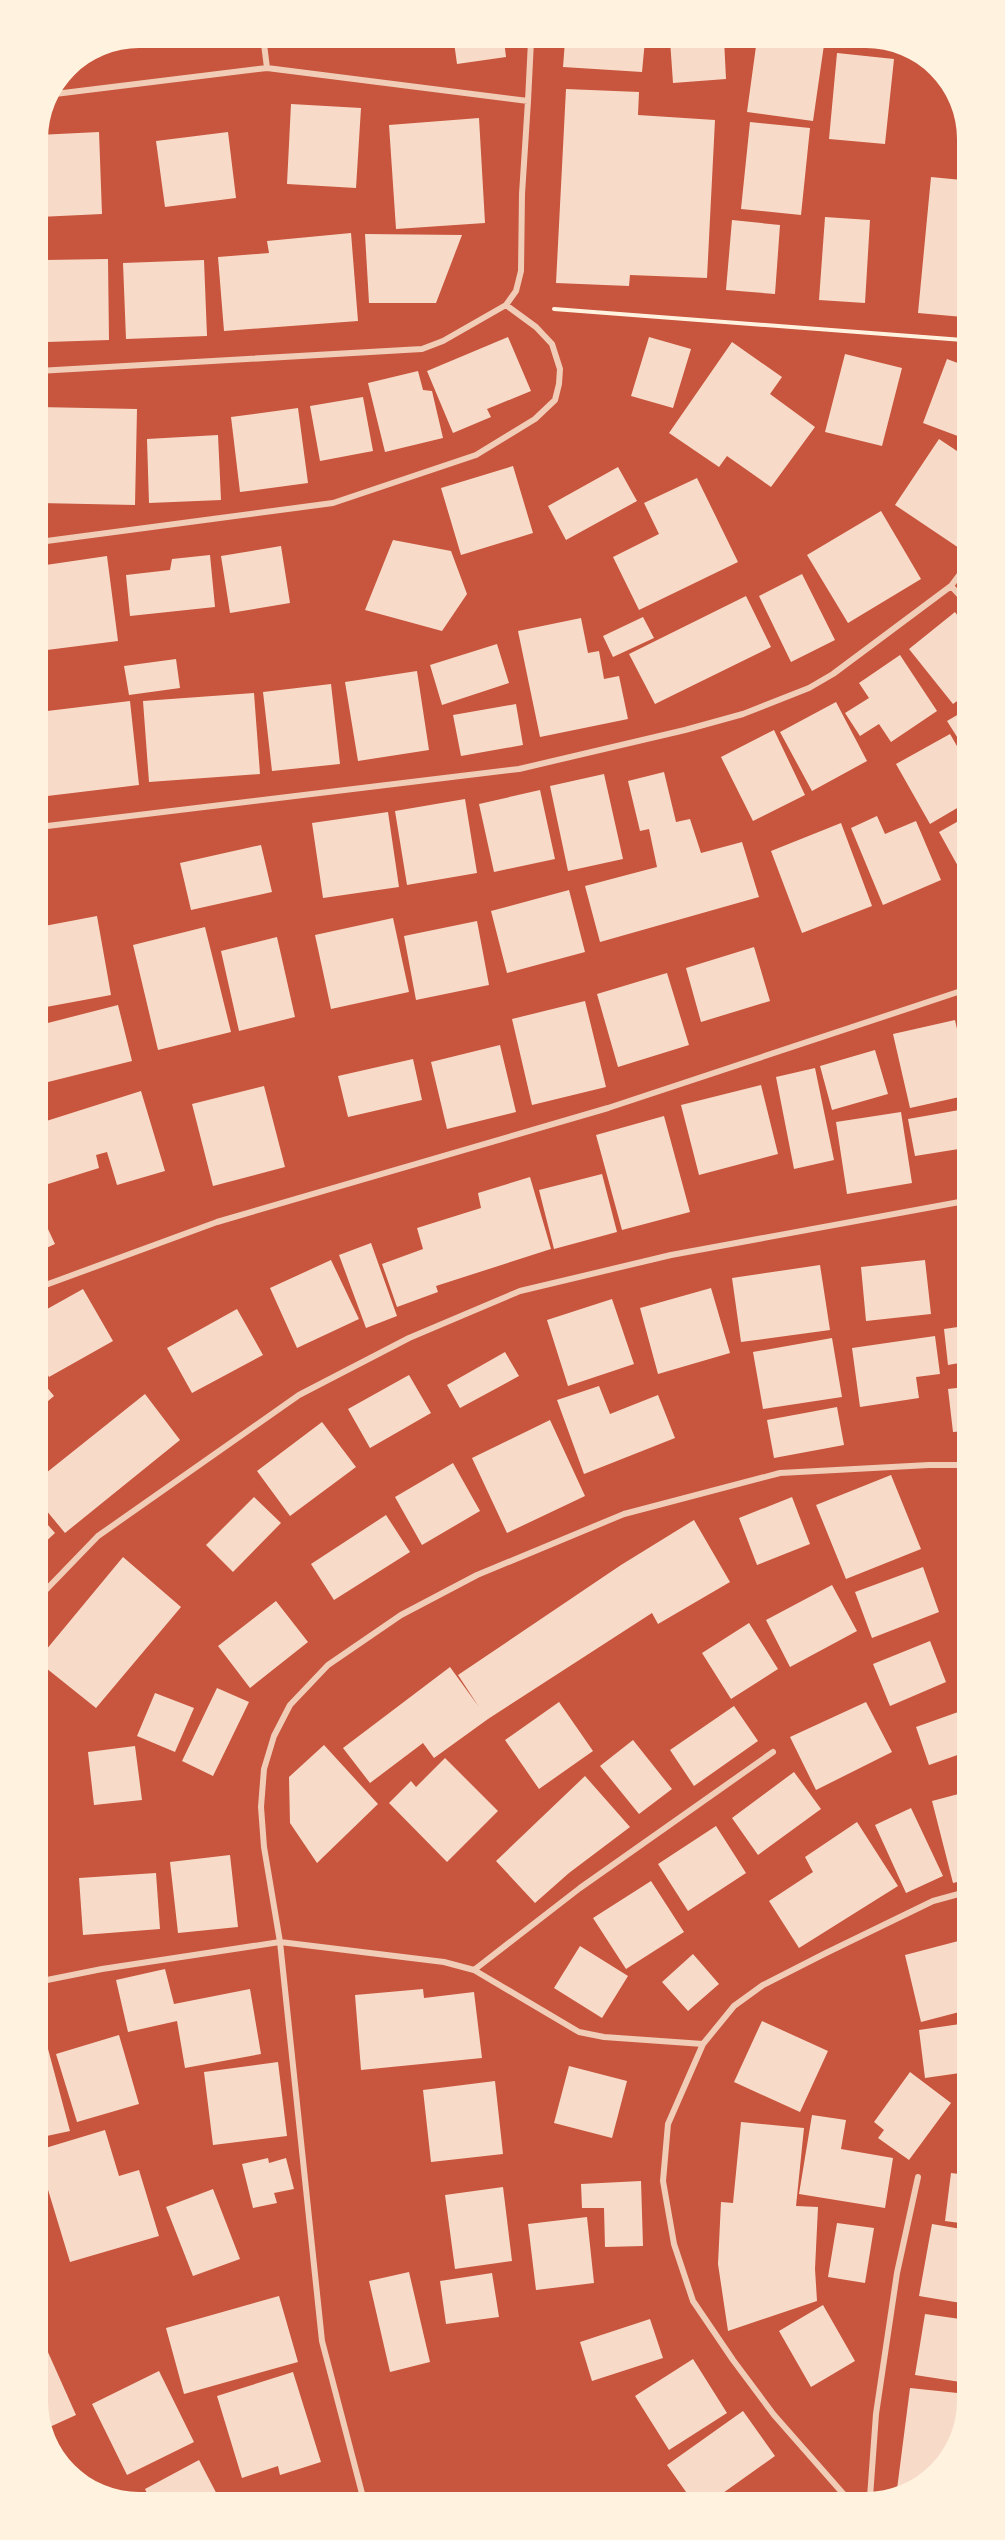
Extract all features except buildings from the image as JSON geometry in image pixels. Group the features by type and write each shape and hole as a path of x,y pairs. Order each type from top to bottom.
{"street":[{"path":"264,48 267,68"},
{"path":"48,370 422,349 506,305 516,291 521,271 522,194 531,48"},
{"path":"60,93 267,68 528,101"},
{"path":"48,541 333,503 476,455 535,419 555,400 559,384 560,369 552,345 536,327 506,305"},
{"path":"48,826 519,769 697,727 743,714 809,688 834,674 951,586 957,578"},
{"path":"951,586 957,592"},
{"path":"48,1284 217,1222 608,1108 957,992"},
{"path":"48,1588 98,1536 299,1395 419,1334 520,1291 671,1255 957,1202"},
{"path":"362,2492 322,2341 280,1942 264,1847 261,1807 264,1769 274,1736 290,1705 308,1684 337,1659 401,1616 477,1575 624,1514 780,1473 957,1465"},
{"path":"474,1970 580,1888 773,1752"},
{"path":"842,2492 774,2415 693,2301 674,2244 663,2181 668,2124 703,2044 734,2006 764,1985 933,1901 957,1894"},
{"path":"48,1980 102,1969 280,1942 444,1962 474,1970 579,2032 604,2037 703,2044"},
{"path":"870,2492 876,2414 897,2273 918,2177"}],"path":[{"path":"553,308 957,340"}]}
